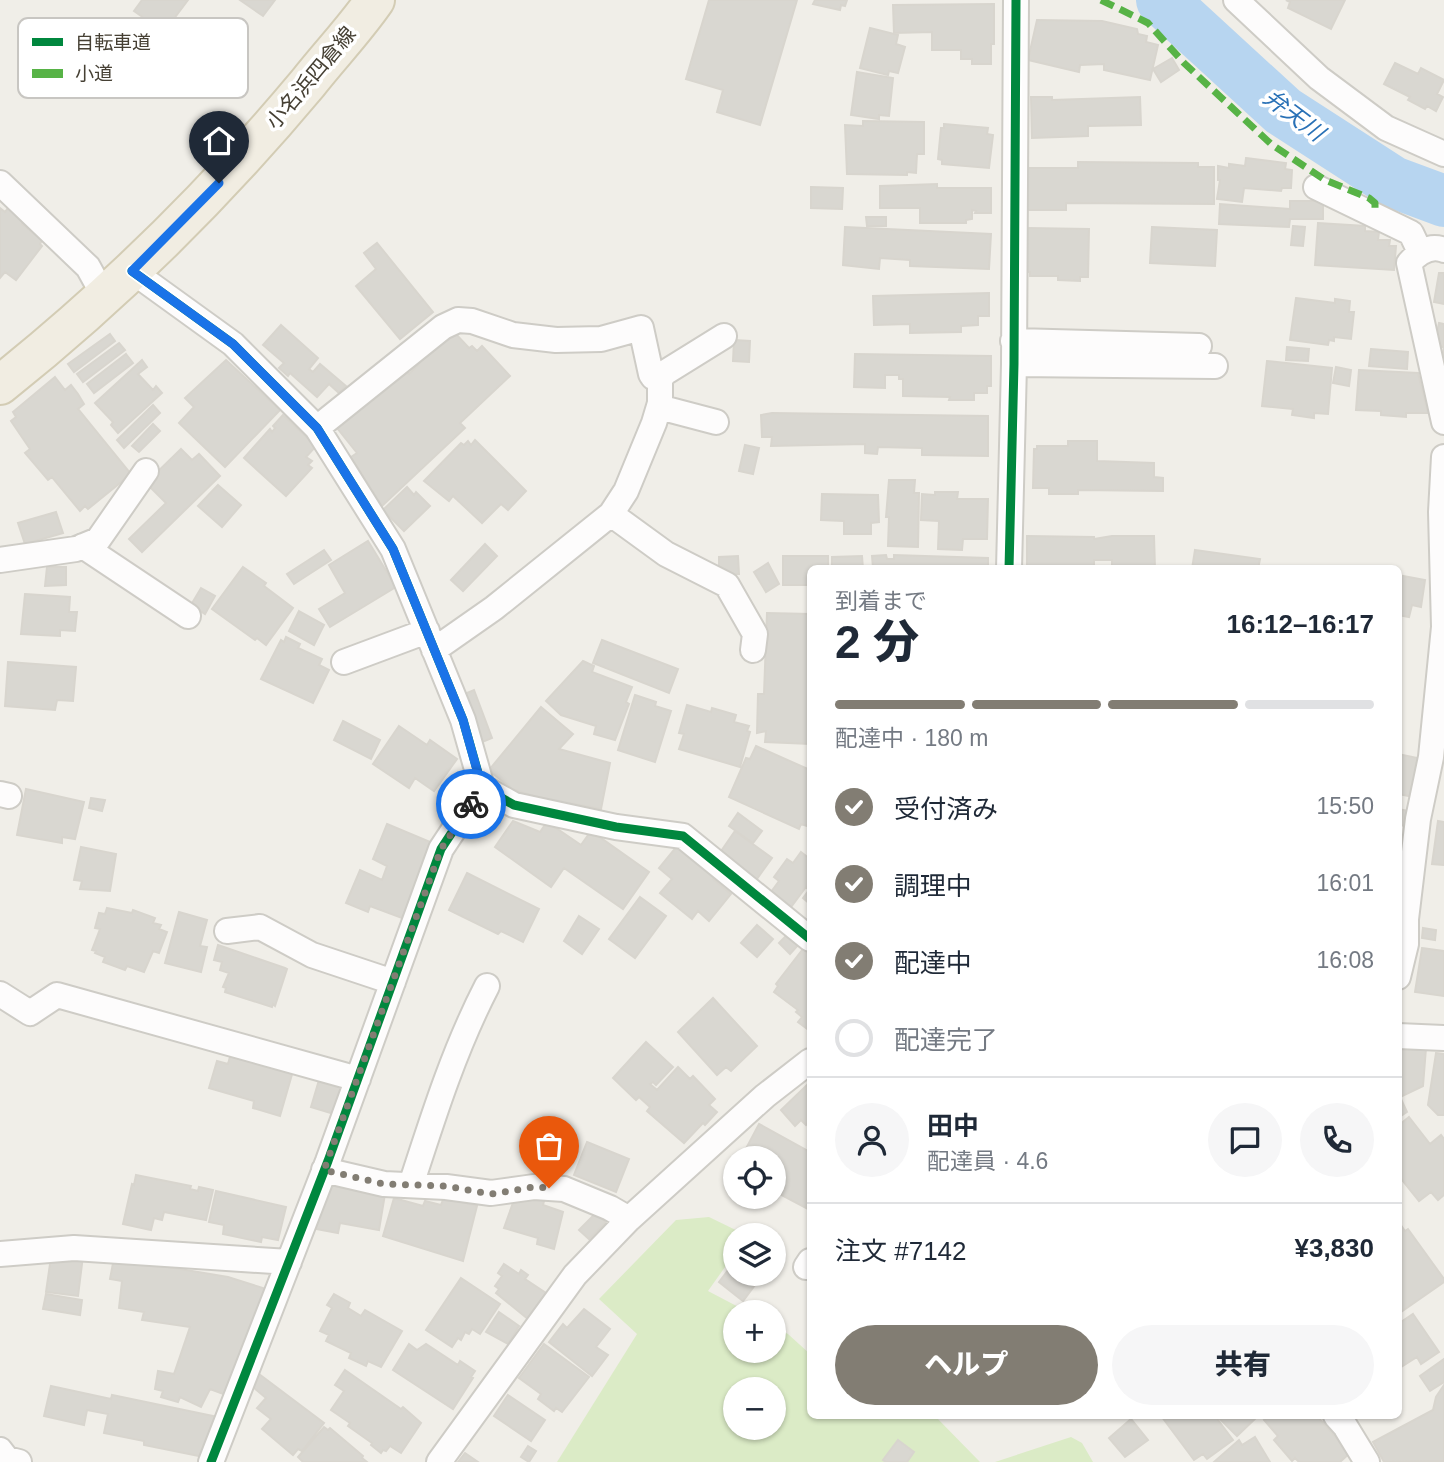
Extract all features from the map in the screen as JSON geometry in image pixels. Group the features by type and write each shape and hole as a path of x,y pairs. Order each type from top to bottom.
{"main road":[{"name":"小名浜四倉線","path":"0,385 118,284 258,142 375,0"}],"street":[{"path":"1009,565 1014,352 1016,0"},
{"path":"1241,2 1319,78 1386,128 1444,154"},
{"path":"0,183 88,267 233,344 317,428 393,549 463,720 482,788 513,805 616,827 683,836 807,937"},
{"path":"1317,187 1411,233 1432,251 1409,263 1444,422"},
{"path":"317,428 443,327 458,320 472,321 513,335 556,340 601,339 641,328 653,377 660,378"},
{"path":"344,662 431,641 494,608 611,514 626,492 659,407 660,378 724,336"},
{"path":"1014,352 1199,346"},
{"path":"1014,352 1215,366"},
{"path":"659,407 716,422"},
{"path":"1402,960 1406,944 1406,919 1418,819 1431,757 1444,627 1441,512 1444,457"},
{"path":"1,566 98,540 146,471"},
{"path":"611,514 666,554 727,585 755,634 753,650"},
{"path":"83,546 188,616"},
{"path":"211,1462 324,1170 441,849 482,788"},
{"path":"227,930 260,927 312,955 393,982"},
{"path":"411,1185 443,1084 467,1026 488,986"},
{"path":"0,995 30,1013 57,995 358,1079"},
{"path":"1402,1037 1444,1038"},
{"path":"439,1462 575,1275 629,1219 765,1096 807,1063"},
{"path":"324,1170 384,1184 446,1186 491,1194 534,1187 564,1189 629,1219"},
{"path":"0,1254 74,1248 289,1262"},
{"path":"1339,1419 1367,1462"},
{"path":"0,1450 7,1458 19,1462"}],"green space":[{"path":"709,1217 723,1224 723,1270 708,1291 725,1300 723,1300 723,1363 786,1363 786,1333 807,1351 807,1419 938,1419 980,1462 557,1462 637,1334 599,1299 676,1220"},
{"path":"1071,1437 1082,1443 1093,1462 995,1462"}],"building":[{"path":"142,0 188,0 174,18 144,18 134,11"},
{"path":"240,0 275,0 263,16"},
{"path":"709,0 797,0 760,125 717,112 723,90 686,79"},
{"path":"815,0 847,0 840,10 813,4"},
{"path":"1286,0 1345,0 1331,29 1288,8 1290,2"},
{"path":"994,4 991,64 972,64 972,59 961,59 961,50 932,50 932,32 894,33 893,5"},
{"path":"1037,20 1102,21 1137,29 1138,34 1147,36 1146,42 1158,45 1150,80 1104,70 1104,64 1080,65 1079,72 1028,60"},
{"path":"870,28 898,35 896,44 905,47 898,73 889,71 888,75 860,68"},
{"path":"1172,58 1179,70 1161,82 1153,69"},
{"path":"1395,63 1418,74 1421,68 1444,80 1437,94 1443,97 1436,111 1427,106 1425,109 1408,100 1410,97 1384,84"},
{"path":"857,72 893,78 889,116 879,115 879,119 851,115"},
{"path":"1031,97 1052,97 1052,100 1140,97 1141,125 1088,126 1088,136 1032,138"},
{"path":"863,121 924,122 924,154 917,154 916,173 847,174 845,125 863,126"},
{"path":"944,124 988,128 987,134 993,135 989,168 942,164 942,160 938,159 941,128 944,128"},
{"path":"1246,158 1286,163 1285,169 1292,170 1291,188 1282,188 1281,191 1244,188 1242,202 1217,199 1220,180 1218,166 1245,166"},
{"path":"1078,162 1198,163 1198,167 1214,167 1214,204 1066,203 1066,210 1027,210 1028,168 1078,168"},
{"path":"937,184 937,188 991,188 991,213 975,213 976,211 972,210 972,219 966,220 966,223 920,223 920,208 880,208 880,186"},
{"path":"811,187 843,188 842,209 811,208"},
{"path":"1290,201 1323,201 1323,219 1290,219 1289,227 1219,224 1220,204 1290,209"},
{"path":"0,208 5,212 8,208 42,240 42,246 16,280 5,272 0,278"},
{"path":"866,217 886,217 886,226 867,226"},
{"path":"1318,223 1365,226 1365,231 1379,232 1378,240 1390,240 1389,246 1396,246 1394,270 1315,265"},
{"path":"1293,226 1305,227 1303,246 1291,245"},
{"path":"845,227 991,234 989,269 910,266 910,260 880,258 879,269 843,265"},
{"path":"1152,227 1217,230 1215,266 1150,263"},
{"path":"1027,228 1089,229 1088,277 1080,277 1080,281 1058,280 1058,276 1030,276 1030,272 1027,272"},
{"path":"377,243 433,312 400,339 356,286 376,269 364,253"},
{"path":"1439,273 1444,273 1444,304 1434,302"},
{"path":"989,293 989,316 978,316 978,325 961,326 961,332 910,333 910,324 874,325 873,296"},
{"path":"1296,298 1335,303 1335,299 1350,301 1349,312 1354,312 1351,339 1334,337 1334,341 1329,340 1328,345 1290,340"},
{"path":"1439,323 1444,324 1444,348 1435,343"},
{"path":"281,325 318,358 309,369 313,372 320,364 346,386 339,393 329,384 317,397 290,373 288,376 279,368 284,363 263,345"},
{"path":"453,331 469,348 472,346 477,351 482,346 510,376 460,423 465,428 382,506 351,457 357,453 333,423 402,367 409,374 418,365 413,359 420,352 426,357"},
{"path":"110,334 115,341 74,372 68,364"},
{"path":"734,340 750,341 749,362 733,361"},
{"path":"119,343 125,350 83,382 77,374"},
{"path":"1287,347 1309,349 1308,361 1286,360"},
{"path":"1371,349 1408,352 1407,369 1369,366"},
{"path":"126,354 133,363 94,393 87,384"},
{"path":"855,354 991,356 991,386 987,386 987,393 974,393 974,400 903,396 903,379 899,379 899,375 885,375 885,388 854,387"},
{"path":"142,360 147,367 138,374 153,390 156,386 162,393 118,433 111,425 113,422 95,403"},
{"path":"226,360 280,410 225,467 179,423 194,407 185,398"},
{"path":"1267,361 1332,368 1328,414 1314,413 1314,418 1292,415 1293,409 1262,406"},
{"path":"1336,367 1351,370 1349,386 1333,383"},
{"path":"1359,370 1418,373 1428,413 1406,413 1406,417 1381,415 1381,411 1356,410"},
{"path":"55,377 65,390 71,385 84,404 78,409 131,474 88,509 85,506 80,511 52,477 48,480 25,453 30,449 11,421 16,417 13,412"},
{"path":"153,405 160,413 124,448 117,440"},
{"path":"283,415 316,446 306,457 312,461 308,465 312,468 286,496 244,458 270,429 272,432 275,428 273,426"},
{"path":"761,415 988,416 988,456 922,455 922,448 878,447 877,454 865,453 865,444 771,446 772,437 762,437"},
{"path":"153,424 160,431 139,452 132,446"},
{"path":"475,440 526,491 508,510 501,504 482,523 453,496 449,501 424,481 461,443 464,445 468,441 471,445"},
{"path":"1068,441 1097,441 1097,461 1154,463 1154,477 1163,478 1163,491 1078,490 1078,494 1049,494 1049,488 1033,488 1034,449 1037,449 1037,446 1068,446"},
{"path":"745,445 759,448 753,474 739,471"},
{"path":"181,449 192,460 199,454 220,476 142,552 129,539 166,503 146,483"},
{"path":"889,480 915,480 914,493 919,493 918,547 888,546 889,517 886,517"},
{"path":"218,485 241,505 222,527 198,506"},
{"path":"407,487 430,506 404,531 383,510"},
{"path":"935,492 958,492 957,499 988,499 987,539 963,539 962,550 938,549 939,521 921,520 922,494 935,495"},
{"path":"822,494 878,495 879,522 871,523 871,534 844,534 844,521 821,520"},
{"path":"56,512 63,533 25,544 18,523"},
{"path":"1027,536 1094,539 1154,536 1155,565 1112,565 1112,560 1094,560 1094,565 1027,565"},
{"path":"368,541 396,587 330,627 319,609 345,593 329,565"},
{"path":"485,544 497,556 463,591 451,580"},
{"path":"324,550 331,560 294,584 287,574"},
{"path":"1195,550 1260,559 1259,565 1193,565"},
{"path":"886,555 887,559 894,559 894,555 988,558 988,565 873,565 872,556"},
{"path":"738,556 739,574 719,574 719,557"},
{"path":"783,556 828,556 828,565 807,565 807,585 783,585"},
{"path":"862,556 863,565 832,565 832,557"},
{"path":"768,563 779,584 766,592 754,572"},
{"path":"47,567 66,567 66,585 45,586"},
{"path":"243,567 266,583 264,586 293,608 266,645 212,609"},
{"path":"1402,576 1425,580 1421,607 1412,605 1409,617 1402,616"},
{"path":"201,588 215,596 205,614 191,605"},
{"path":"25,594 70,597 69,612 77,612 75,631 60,630 60,636 21,634"},
{"path":"299,611 324,625 314,645 289,631"},
{"path":"767,613 807,614 807,744 765,742 766,731 757,733 758,694 764,694"},
{"path":"286,637 300,644 298,648 322,659 319,665 329,670 313,703 261,679 281,640 284,642"},
{"path":"602,640 678,669 669,693 593,663"},
{"path":"583,661 594,666 592,672 632,687 626,702 629,704 615,740 594,734 596,726 561,715 546,701"},
{"path":"8,662 76,667 73,701 57,700 55,710 5,706"},
{"path":"474,690 492,738 480,743 462,695"},
{"path":"635,695 656,702 655,706 671,711 655,762 618,750"},
{"path":"687,705 736,715 734,722 749,726 747,731 750,732 740,767 679,749 684,734 679,733"},
{"path":"541,707 573,734 559,749 610,763 601,809 537,797 512,789 489,770"},
{"path":"343,721 380,740 371,759 334,740"},
{"path":"399,726 427,745 430,740 457,759 434,791 415,778 409,788 373,764"},
{"path":"756,746 807,769 807,826 801,824 799,829 729,797 746,758 750,759"},
{"path":"1402,755 1422,759 1414,797 1402,795"},
{"path":"26,789 84,802 75,839 62,837 62,843 17,835"},
{"path":"91,798 105,800 102,811 89,808"},
{"path":"486,802 496,817 471,834 466,828"},
{"path":"1402,810 1409,811 1405,826 1402,826"},
{"path":"738,813 762,831 753,843 729,826"},
{"path":"513,821 540,832 547,822 581,845 591,831 649,872 623,909 564,868 551,887 495,847"},
{"path":"1438,821 1444,822 1444,865 1432,864"},
{"path":"387,824 435,844 402,918 370,906 368,912 346,903 360,870 382,880 387,866 373,859"},
{"path":"735,831 772,858 754,883 717,857"},
{"path":"678,845 716,875 713,879 731,894 709,921 698,911 692,919 660,893 672,879 659,868"},
{"path":"81,847 116,854 110,891 80,889 82,881 74,880"},
{"path":"801,852 807,857 807,888 791,907 771,892 779,881 774,877 787,859 793,863"},
{"path":"467,873 539,909 523,942 501,931 498,934 449,910"},
{"path":"640,897 666,916 635,958 609,939"},
{"path":"107,908 132,913 133,910 155,918 153,923 161,925 159,929 167,932 159,953 153,951 144,972 127,966 125,970 103,962 105,957 92,950 100,929 95,928 99,913 105,914"},
{"path":"179,912 207,920 200,946 207,947 201,972 165,963"},
{"path":"579,916 599,929 582,954 564,941"},
{"path":"757,925 773,939 757,957 741,943"},
{"path":"1423,928 1436,930 1435,940 1422,938"},
{"path":"787,935 798,945 790,954 779,943"},
{"path":"218,945 287,969 275,1006 225,992 226,988 223,987 229,973 220,970 222,962 214,960"},
{"path":"1422,948 1444,951 1444,996 1415,992"},
{"path":"803,949 807,952 807,1029 798,1022 802,1017 796,1012 798,1010 774,992 778,986 776,984"},
{"path":"713,998 757,1046 731,1071 726,1067 717,1075 678,1032"},
{"path":"646,1042 673,1067 656,1085 653,1082 650,1084 657,1090 678,1067 690,1079 693,1076 715,1099 709,1105 717,1112 684,1143 647,1111 650,1107 639,1097 636,1100 613,1078"},
{"path":"1402,1047 1426,1048 1423,1086 1402,1096"},
{"path":"231,1053 293,1071 280,1116 253,1108 254,1101 209,1088 217,1061 228,1064"},
{"path":"1436,1053 1444,1054 1444,1115 1438,1115 1428,1105"},
{"path":"319,1080 343,1088 334,1114 311,1107"},
{"path":"807,1085 806,1125 801,1120 795,1126 781,1110"},
{"path":"1402,1101 1407,1112 1402,1115"},
{"path":"1409,1117 1430,1144 1441,1135 1444,1139 1444,1195 1438,1200 1431,1192 1419,1201 1402,1180 1402,1123"},
{"path":"759,1124 807,1150 807,1208 786,1197 786,1146 747,1146"},
{"path":"587,1142 629,1159 616,1192 574,1175"},
{"path":"136,1175 191,1186 190,1189 198,1191 199,1187 213,1190 206,1220 164,1212 162,1220 154,1218 151,1230 123,1224"},
{"path":"331,1185 385,1194 379,1230 340,1223 338,1233 316,1229 319,1210"},
{"path":"216,1191 286,1207 278,1240 262,1237 261,1242 223,1234 224,1225 209,1222"},
{"path":"444,1197 477,1206 463,1261 383,1236 394,1198 423,1206 425,1201 441,1205"},
{"path":"545,1197 543,1205 563,1212 554,1249 537,1244 538,1238 504,1228 514,1200"},
{"path":"596,1213 606,1222 589,1239 579,1230"},
{"path":"1402,1227 1405,1231 1408,1229 1444,1282 1402,1311"},
{"path":"83,1256 78,1296 46,1292 51,1257"},
{"path":"114,1258 228,1277 272,1291 234,1398 210,1389 201,1407 180,1397 178,1402 161,1397 163,1391 155,1389 158,1371 174,1374 190,1327 142,1320 144,1312 119,1308 122,1281 110,1279"},
{"path":"504,1264 519,1274 521,1270 528,1275 525,1279 546,1293 528,1319 496,1293 499,1289 495,1286 502,1276 498,1273"},
{"path":"461,1278 500,1304 480,1334 472,1329 469,1334 465,1332 461,1340 458,1338 452,1347 426,1330"},
{"path":"724,1286 754,1286 742,1300"},
{"path":"46,1294 82,1300 80,1315 43,1309"},
{"path":"334,1294 350,1303 348,1308 361,1316 365,1310 402,1331 381,1367 368,1361 366,1366 349,1358 351,1353 326,1341 329,1335 320,1331 332,1308 327,1305"},
{"path":"584,1309 610,1329 596,1347 608,1355 592,1376 549,1342 563,1324 567,1328"},
{"path":"499,1312 519,1326 508,1344 486,1332"},
{"path":"1413,1314 1439,1352 1421,1364 1417,1357 1402,1366 1402,1321"},
{"path":"409,1344 417,1350 426,1344 458,1365 460,1361 475,1371 453,1409 393,1370"},
{"path":"544,1344 589,1377 562,1412 556,1408 554,1411 538,1399 541,1394 519,1378"},
{"path":"1444,1359 1444,1382 1430,1391 1420,1376"},
{"path":"345,1370 401,1409 403,1407 421,1423 401,1453 390,1446 381,1453 348,1426 350,1423 331,1410 344,1391 335,1385"},
{"path":"259,1374 324,1423 302,1451 298,1449 293,1455 262,1429 271,1419 257,1408 266,1398 253,1387"},
{"path":"1444,1385 1444,1461 1384,1462 1373,1442 1433,1410 1436,1397"},
{"path":"51,1386 111,1399 112,1395 218,1417 209,1458 144,1445 144,1441 104,1433 108,1414 87,1410 84,1425 44,1416"},
{"path":"508,1395 545,1420 531,1441 494,1416"},
{"path":"1131,1419 1148,1440 1125,1457 1109,1438"},
{"path":"1163,1419 1217,1419 1233,1440 1207,1459 1203,1454 1194,1460"},
{"path":"1220,1419 1255,1419 1237,1436"},
{"path":"1320,1419 1350,1453 1340,1462 1299,1462 1295,1458 1292,1461 1274,1440 1278,1436 1264,1420"},
{"path":"324,1427 328,1430 330,1428 367,1462 303,1462 298,1457"},
{"path":"1255,1437 1270,1462 1214,1462 1239,1440 1242,1445"},
{"path":"898,1440 914,1452 907,1462 886,1462 883,1460"},
{"path":"528,1446 536,1451 529,1462 521,1457"},
{"path":"465,1453 478,1462 458,1462"}],"waterway":[{"name":"弁天川","path":"1162,0 1283,111 1393,182 1444,201"}],"marked path":[{"path":"1101,0 1148,23 1184,63 1271,144 1325,180 1369,198 1375,203 1375,214"}],"cycle path":[{"path":"1009,565 1014,364 1016,0"},
{"path":"132,271 233,344 317,428 393,549 463,720 482,787"},
{"path":"211,1462 328,1161 441,849 482,787 514,805 616,827 683,836 807,937"}],"way so far":[{"path":"471,804 441,849 324,1170 384,1184 446,1186 491,1194 534,1187 549,1188"}],"route":[{"path":"219,183 132,271 233,344 317,428 393,549 427,631 463,720 482,788 471,804"}]}
